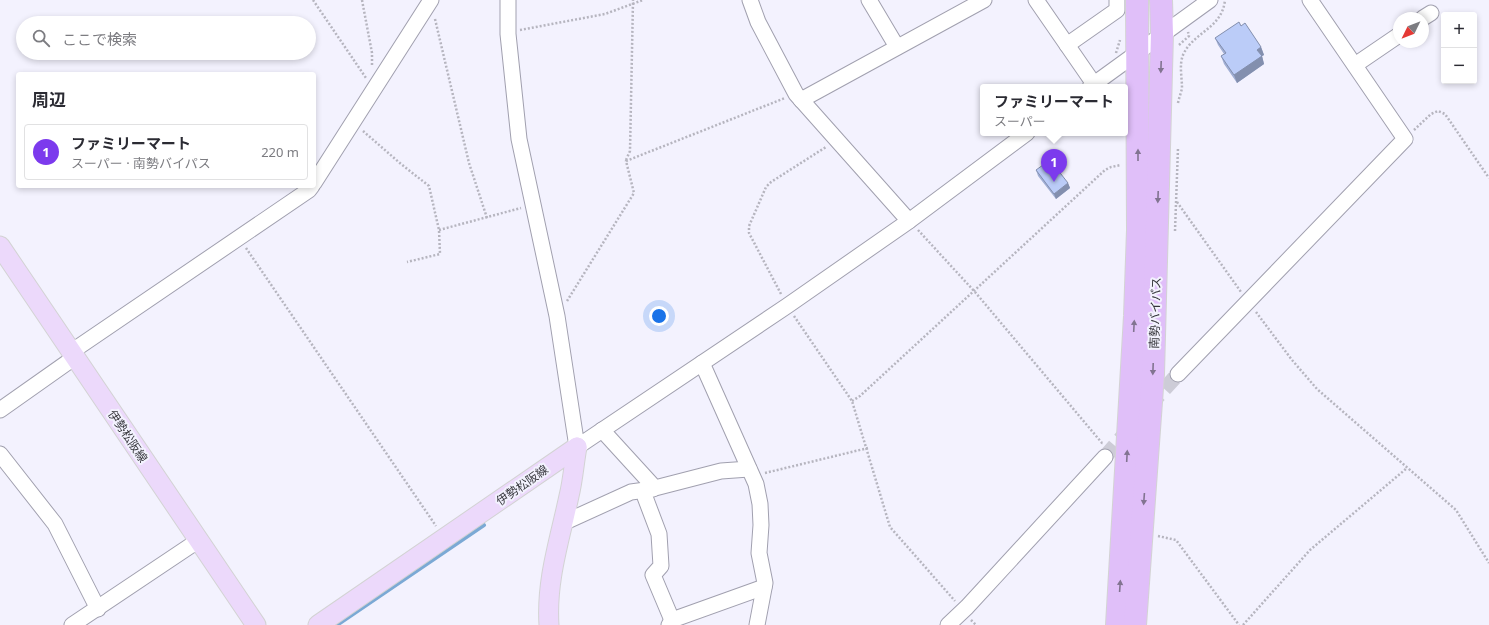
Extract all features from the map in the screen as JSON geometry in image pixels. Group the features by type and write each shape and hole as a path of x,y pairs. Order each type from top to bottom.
{"highway":[{"name":"南勢バイパス","path":"1118,625 1136,292 1138,142 1137,0"},
{"name":"南勢バイパス","path":"1135,625 1153,374 1162,34 1161,0"}],"main road":[{"name":"伊勢松阪線","path":"0,246 256,625"},
{"name":"伊勢松阪線","path":"318,625 577,447"},
{"path":"549,625 548,599 550,576 570,494 577,447"}],"street":[{"path":"316,180 431,0"},
{"path":"508,0 508,34 519,139 557,316 577,447 787,306 909,221 1024,136"},
{"path":"750,0 758,22 798,97 909,221"},
{"path":"869,0 897,48"},
{"path":"798,97 897,48 984,0"},
{"path":"1036,0 1067,45 1091,84"},
{"path":"1067,45 1117,10 1117,0"},
{"path":"1095,84 1210,0"},
{"path":"1178,374 1405,139 1310,0"},
{"path":"1355,65 1393,39"},
{"path":"0,410 73,355 310,188"},
{"path":"702,363 745,457 760,504 761,525 759,552 764,587 757,625"},
{"path":"602,430 650,489"},
{"path":"948,625 963,611 1107,450"},
{"path":"0,454 55,524 98,609"},
{"path":"562,523 631,492 650,489 721,471 751,473"},
{"path":"650,489 645,497 659,534 661,566 653,575 670,623 764,587"},
{"path":"72,625 199,540"}],"path":[{"path":"313,0 368,80 372,75"},
{"path":"362,0 372,53 372,68"},
{"path":"431,0 469,164 487,218"},
{"path":"508,34 520,30 605,14 633,2 643,0"},
{"path":"557,316 634,193 626,161 630,151 633,2"},
{"path":"626,161 798,97"},
{"path":"1405,139 1431,114 1438,111 1445,114 1489,178"},
{"path":"353,122 400,164 429,186 439,230 440,254 407,262"},
{"path":"837,140 771,182 766,187 749,226 749,233 787,306 852,401 868,448 890,527 976,625"},
{"path":"852,401 860,396 1105,170 1121,165"},
{"path":"1177,202 1248,302 1292,360 1317,389 1456,510 1489,563"},
{"path":"439,230 534,205"},
{"path":"909,221 974,291 1107,450"},
{"path":"240,239 444,538"},
{"path":"751,473 868,448"},
{"path":"1243,625 1310,550 1407,468"},
{"path":"1158,536 1176,540 1239,625"}],"building":[{"path":"1239,22 1241,26 1245,23 1261,47 1257,50 1262,56 1234,75 1221,56 1226,53 1215,38"},
{"path":"1050,160 1068,183 1054,194 1036,170"}],"waterway":[{"path":"337,625 484,525"}],"tunnel":[{"path":"1149,406 1178,374"},
{"path":"1105,457 1129,429"}],"place":[{"name":"ファミリーマート","path":"1054,182"}]}
